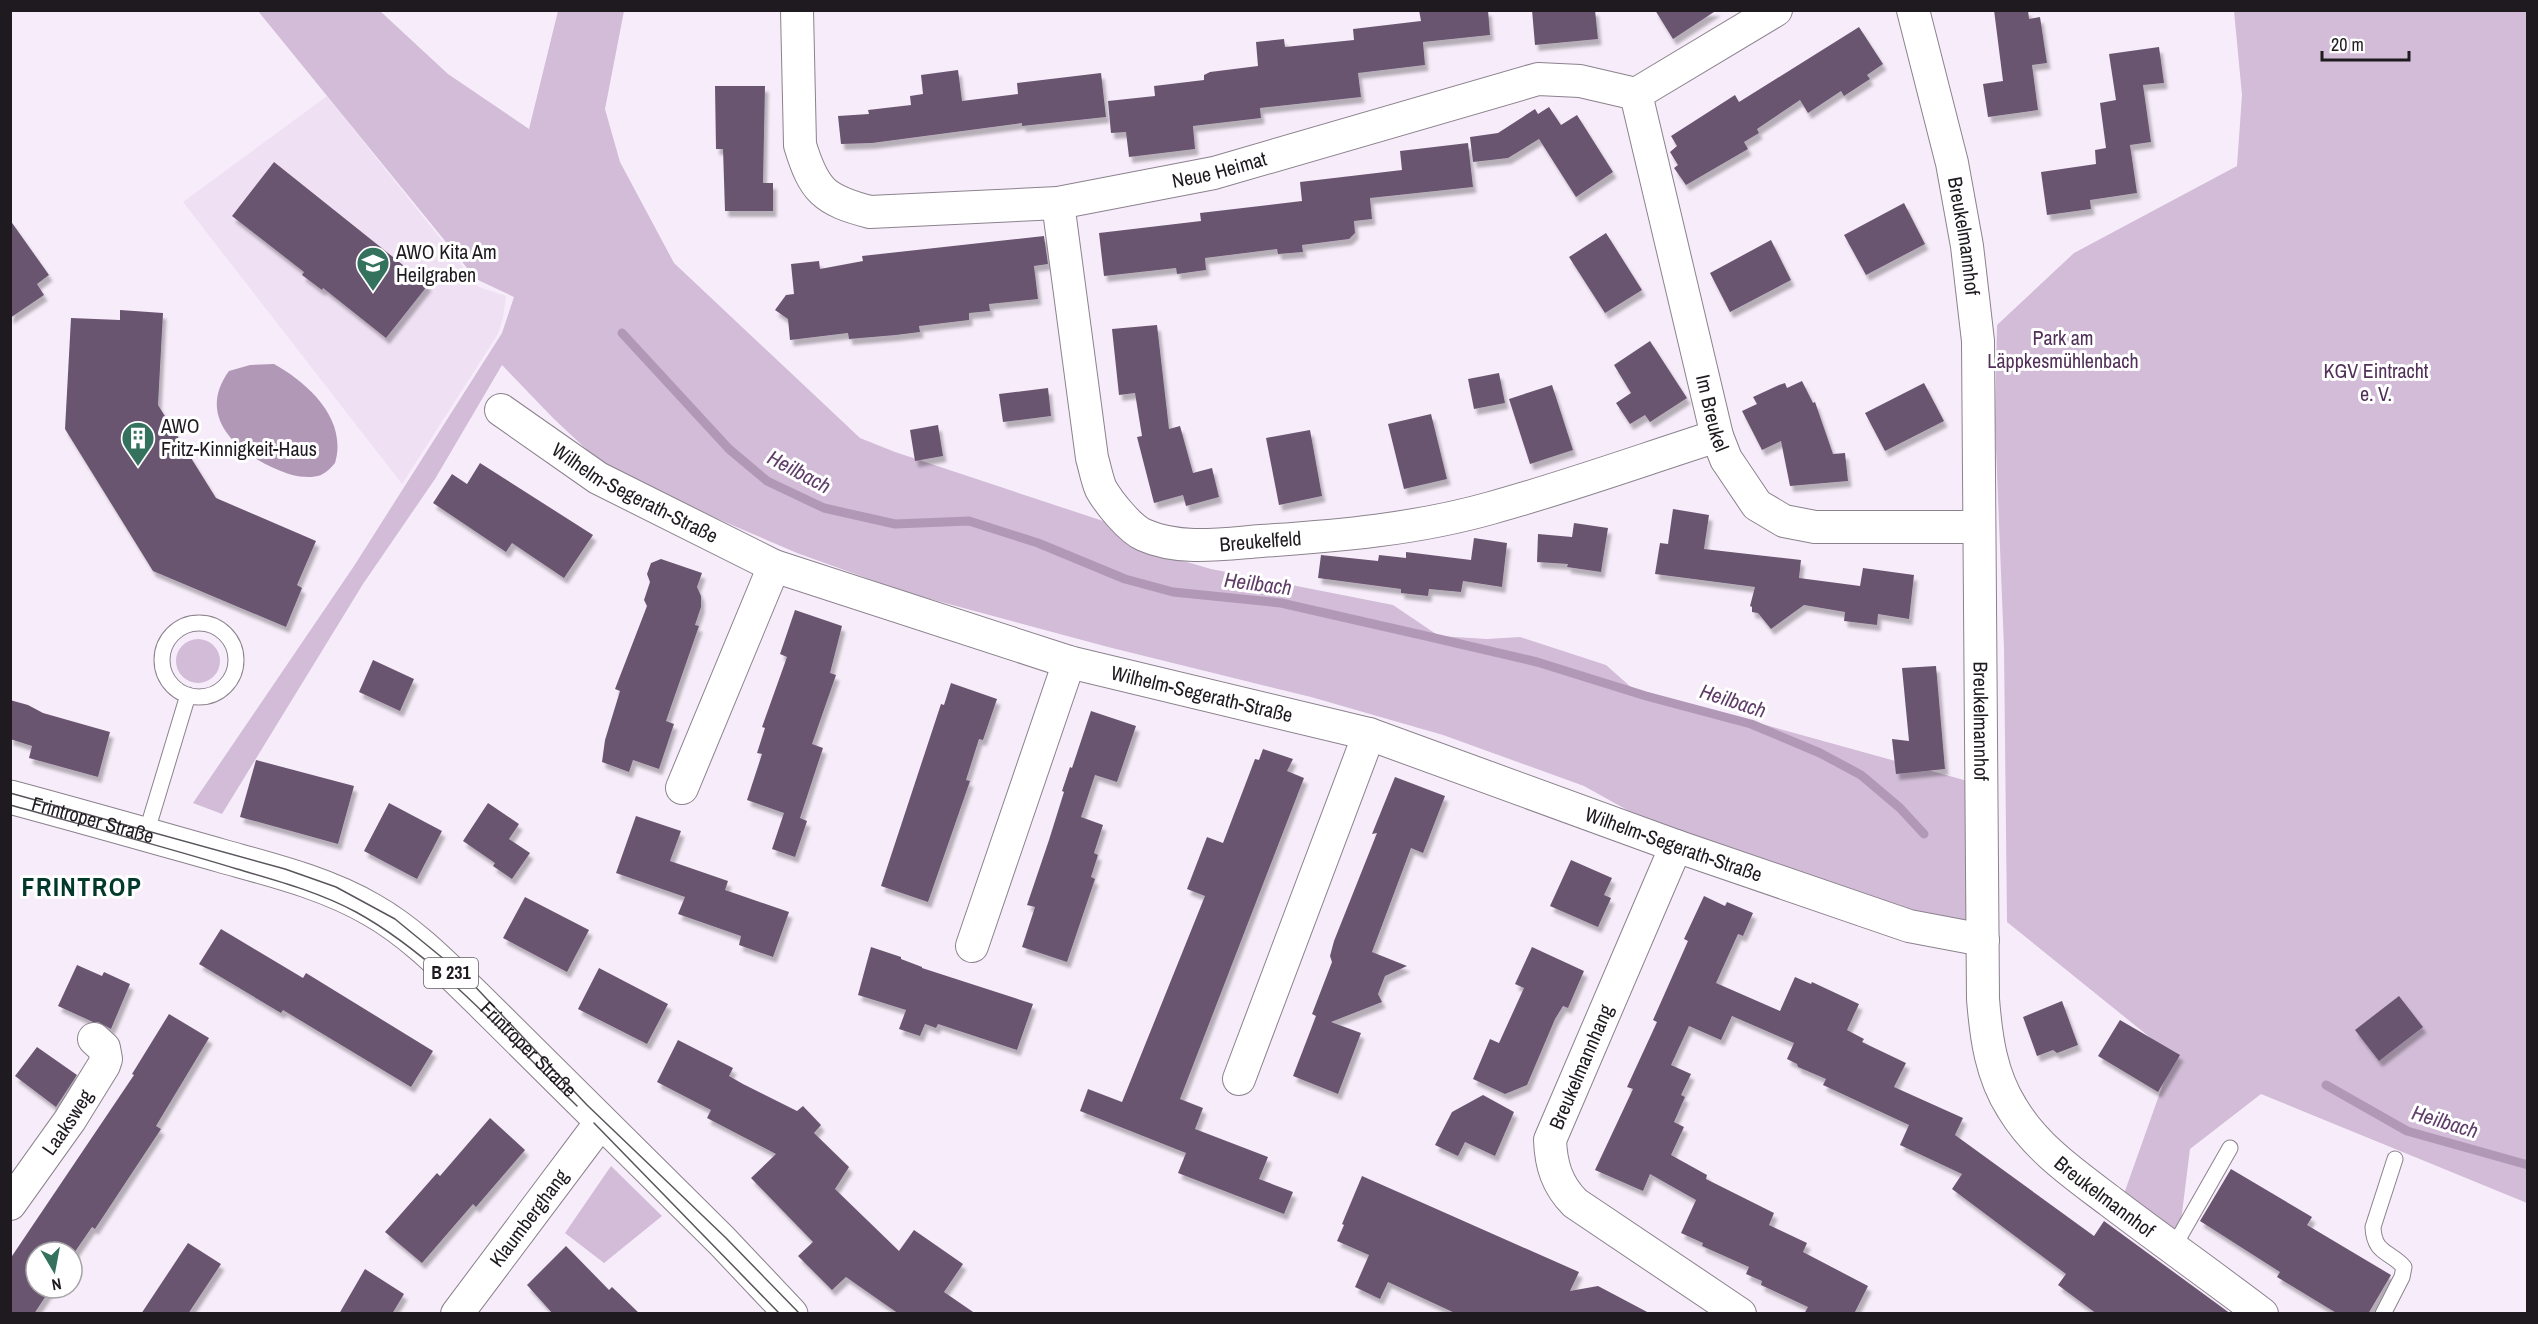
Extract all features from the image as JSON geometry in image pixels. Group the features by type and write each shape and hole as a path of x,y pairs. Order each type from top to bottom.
{"main road":[{"name":"Frintroper Straße","path":"10,797 294,877 360,904 391,921 444,966 722,1241 791,1314"}],"street":[{"name":"Neue Heimat","path":"797,10 800,145 806,166 818,189 843,205 870,213 1058,203 1214,173 1538,79 1580,81 1636,94"},
{"path":"1636,94 1776,10"},
{"name":"Breukelmannhof","path":"1913,10 1952,163 1967,246 1978,341 1983,999 1986,1040 1996,1076 2011,1107 2032,1137 2065,1167 2262,1314"},
{"name":"Im Breukel","path":"1636,94 1717,436 1726,459 1757,505 1784,520 1815,527 1978,527"},
{"name":"Breukelfeld","path":"1058,203 1092,458 1101,488 1116,511 1142,534 1166,543 1188,545 1310,538 1398,527 1490,509 1717,436"},
{"name":"Wilhelm-Segerath-Straße","path":"501,410 598,478 774,566 1070,662 1369,734 1676,846 1909,926 1983,940"},
{"path":"682,788 774,566"},
{"path":"972,946 1070,662"},
{"path":"1239,1079 1369,734"},
{"name":"Breukelmannhang","path":"1676,846 1550,1140 1550,1153 1556,1178 1565,1193 1575,1203 1740,1314"},
{"name":"Laaksweg","path":"10,1204 70,1120 104,1065 106,1059 104,1048 94,1040"},
{"name":"Klaumberghang","path":"457,1314 601,1122"}],"lane":[{"path":"208,624 223,632 229,639 236,659 234,670 224,687 214,693 204,697 188,695 177,690 164,673 162,663 164,649 170,638 184,626 208,624"},
{"path":"146,834 188,695"},
{"path":"2173,1248 2230,1148"},
{"path":"2383,1314 2402,1277 2404,1267 2398,1260 2386,1255 2374,1239 2373,1227 2395,1159"}],"shaded area":[{"name":"AWO Kita Am Heilgraben","path":"327,96 479,287 506,296 498,334 402,484 183,202"},
{"path":"274,364 312,392 330,417 336,432 338,447 335,463 321,475 304,477 292,475 261,462 235,442 225,431 219,417 217,403 220,387 229,371 250,365"}],"green space":[{"path":"258,11 380,11 448,74 529,129 558,11 624,11 605,109 620,162 674,263 860,438 895,452 1109,523 1149,551 1211,569 1393,605 1439,636 1487,639 1520,637 1606,665 1632,688 1982,785 1983,937 1663,830 1584,786 1443,735 1311,697 1108,647 908,593 797,553 718,519 602,464 502,365 435,479 363,584 222,814 193,803 354,566 502,333 514,297 476,279"},
{"path":"2234,11 2527,11 2527,1203 2261,1094 2190,1149 2178,1245 2120,1205 2173,1056 2007,922 2004,648 1995,423 1997,325 2074,253 2237,166 2242,95"},
{"path":"198,639 213,646 220,661 213,676 198,683 183,676 176,661 183,646"},
{"path":"611,1166 662,1216 604,1263 565,1233"}],"building":[{"path":"1419,10 1488,10 1490,35 1423,42 1425,65 1358,73 1361,97 1260,108 1261,118 1193,126 1195,149 1129,157 1126,132 1111,133 1108,101 1155,96 1154,86 1204,80 1204,75 1210,72 1258,66 1256,42 1284,39 1285,47 1354,40 1353,29 1421,21"},
{"path":"1532,10 1595,10 1598,39 1535,45"},
{"path":"1655,10 1717,10 1673,39"},
{"path":"1994,10 2028,10 2029,19 2040,17 2047,63 2032,65 2038,110 1988,117 1983,84 2003,81"},
{"path":"1859,27 1883,64 1867,75 1870,79 1844,96 1841,91 1808,113 1800,100 1757,129 1759,133 1744,142 1748,149 1686,185 1674,168 1678,165 1670,152 1677,146 1671,136 1735,95 1739,102"},
{"path":"2159,47 2164,83 2143,85 2151,142 2130,145 2137,193 2090,200 2091,209 2047,215 2041,172 2096,164 2095,150 2106,148 2100,103 2116,100 2109,54"},
{"path":"958,70 962,101 1018,94 1017,83 1101,73 1106,117 1022,126 1022,123 872,143 841,144 838,116 869,114 868,110 911,105 910,96 923,94 921,75"},
{"path":"715,86 765,86 763,183 773,183 773,211 725,211 723,149 716,149"},
{"path":"1549,107 1561,125 1577,115 1613,172 1576,197 1539,139 1508,158 1473,162 1470,137 1498,133 1535,109 1538,114"},
{"path":"1468,143 1473,187 1370,198 1372,219 1354,221 1355,233 1349,239 1302,245 1303,252 1278,254 1277,249 1205,258 1206,270 1177,274 1176,268 1104,276 1099,233 1201,221 1200,213 1302,201 1300,182 1402,170 1400,151"},
{"path":"274,162 428,285 386,338 323,288 322,290 302,275 304,272 232,216"},
{"path":"1904,203 1925,244 1866,275 1844,235"},
{"path":"10,220 49,275 37,284 44,295 10,318"},
{"path":"1606,233 1642,290 1605,313 1569,257"},
{"path":"1044,236 1048,264 1034,266 1038,299 989,304 990,311 969,313 969,320 919,326 920,332 896,335 849,339 848,333 790,340 788,319 775,310 786,295 794,294 791,264 819,261 820,269 863,261 862,256"},
{"path":"1771,240 1791,280 1730,312 1710,273"},
{"name":"AWO Fritz-Kinnigkeit-Haus","path":"120,310 163,313 158,405 216,498 316,541 297,585 302,588 286,627 153,571 65,429 71,318 120,320"},
{"path":"1157,325 1169,429 1180,426 1193,473 1212,468 1219,497 1186,506 1183,495 1154,503 1137,437 1142,436 1135,393 1119,395 1112,329"},
{"path":"1650,341 1687,398 1650,422 1645,415 1630,424 1616,403 1631,393 1614,365"},
{"path":"1499,373 1505,403 1474,409 1468,379"},
{"path":"1802,381 1813,403 1815,402 1833,454 1845,453 1848,481 1790,486 1781,441 1762,450 1742,411 1757,404 1753,397 1785,383 1787,388"},
{"path":"1924,383 1944,421 1885,451 1865,413"},
{"path":"1552,385 1573,450 1530,464 1509,399"},
{"path":"1048,388 1051,416 1003,422 999,394"},
{"path":"1431,414 1447,479 1404,489 1388,424"},
{"path":"938,425 943,456 915,461 910,430"},
{"path":"1310,430 1322,496 1279,505 1266,438"},
{"path":"480,463 593,535 564,578 512,543 506,552 433,503 452,474 467,484"},
{"path":"1673,509 1709,515 1704,549 1801,560 1799,578 1860,586 1863,568 1914,575 1909,619 1878,614 1877,625 1844,621 1845,612 1804,605 1771,629 1758,613 1752,612 1750,606 1755,587 1655,574 1660,543 1668,544"},
{"path":"1574,523 1608,528 1601,572 1567,567 1568,564 1537,562 1538,534 1572,537"},
{"path":"1474,538 1507,543 1502,587 1463,581 1461,592 1429,589 1428,596 1401,593 1401,589 1318,578 1321,555 1378,561 1379,555 1406,558 1406,552 1471,560"},
{"path":"661,559 702,573 697,587 701,596 701,607 695,625 699,626 666,721 674,724 659,769 633,760 629,772 602,762 605,740 620,691 615,689 647,606 644,600 650,582 647,574 651,563"},
{"path":"795,610 842,626 830,673 836,675 812,744 823,748 800,818 807,821 795,857 772,849 784,813 747,800 762,754 757,753 765,728 762,727 787,657 780,654"},
{"path":"373,660 414,679 400,711 359,692"},
{"path":"1936,666 1945,769 1896,774 1892,739 1909,741 1902,668"},
{"path":"951,683 997,699 983,740 979,739 966,780 970,781 928,902 881,886 941,704 944,705"},
{"path":"10,700 28,705 43,713 110,732 98,777 29,758 32,746 10,739"},
{"path":"1091,711 1136,726 1117,782 1095,775 1081,817 1103,825 1094,853 1098,855 1091,877 1095,879 1067,962 1022,947 1035,907 1027,905 1064,792 1062,791"},
{"path":"1263,749 1293,759 1287,771 1304,778 1180,1099 1203,1108 1195,1129 1268,1157 1259,1179 1293,1192 1284,1214 1178,1173 1186,1153 1080,1111 1088,1089 1122,1102 1205,896 1187,889 1207,837 1223,843 1255,759 1259,760"},
{"path":"256,760 354,786 338,844 240,817"},
{"path":"1395,777 1445,796 1423,853 1411,848 1372,952 1407,966 1385,976 1378,994 1382,1002 1331,1022 1361,1033 1338,1094 1293,1076 1316,1016 1312,1014 1332,962 1330,956 1334,941 1377,833 1372,834"},
{"path":"389,803 442,831 417,879 364,851"},
{"path":"488,803 519,824 509,839 530,853 512,879 493,866 495,863 463,841"},
{"path":"636,816 681,831 670,861 728,881 725,890 789,912 773,957 739,945 741,936 678,914 685,897 616,873"},
{"path":"1571,860 1612,878 1604,895 1611,898 1598,927 1550,906"},
{"path":"1704,896 1725,906 1727,902 1753,913 1743,936 1738,934 1716,983 1780,1011 1795,977 1811,984 1812,982 1859,1004 1847,1030 1864,1039 1862,1042 1906,1063 1894,1087 1963,1118 1955,1135 2094,1236 2104,1221 2231,1314 2097,1314 2058,1285 2066,1274 1952,1189 1962,1174 1900,1145 1909,1125 1823,1085 1826,1079 1798,1067 1797,1064 1787,1059 1794,1043 1732,1016 1721,1040 1689,1026 1671,1065 1691,1074 1681,1095 1685,1097 1674,1122 1684,1127 1671,1155 1707,1175 1706,1179 1774,1213 1769,1225 1807,1243 1803,1252 1868,1286 1854,1314 1804,1314 1808,1307 1761,1285 1762,1281 1746,1274 1749,1267 1702,1246 1703,1243 1681,1233 1696,1200 1650,1174 1643,1191 1595,1170 1633,1089 1627,1087 1657,1022 1653,1020 1688,941 1684,939"},
{"path":"525,897 589,930 567,972 503,938"},
{"path":"221,929 303,978 306,973 433,1051 411,1087 283,1010 281,1013 199,964"},
{"path":"871,947 901,957 922,968 1033,1004 1017,1050 938,1024 936,1028 925,1024 920,1036 899,1029 906,1010 858,995"},
{"path":"1532,947 1584,971 1568,1008 1563,1006 1555,1019 1527,1085 1505,1094 1473,1079 1490,1039 1499,1043 1524,988 1515,984"},
{"path":"77,965 102,976 104,972 130,984 111,1029 58,1006"},
{"path":"599,968 668,1004 647,1044 578,1009"},
{"path":"2399,996 2423,1027 2379,1061 2355,1030"},
{"path":"2062,1001 2078,1045 2057,1053 2053,1050 2037,1056 2023,1017"},
{"path":"169,1014 209,1038 156,1126 161,1129 95,1229 92,1227 83,1240 24,1240 24,1300 43,1300 34,1314 10,1314 10,1259 134,1075 132,1074"},
{"path":"2120,1020 2180,1055 2158,1092 2098,1056"},
{"path":"678,1040 733,1068 729,1076 743,1084 797,1111 803,1106 821,1125 814,1133 849,1167 835,1189 899,1251 914,1230 963,1264 944,1292 976,1314 899,1314 846,1277 832,1290 798,1256 813,1242 751,1178 776,1154 707,1118 711,1110 657,1082"},
{"path":"37,1047 77,1075 56,1107 15,1076"},
{"path":"1483,1095 1514,1112 1495,1156 1465,1142 1458,1156 1435,1145 1452,1112"},
{"path":"490,1118 525,1150 476,1207 473,1204 422,1263 385,1232 437,1173 440,1176"},
{"path":"2231,1169 2312,1217 2307,1225 2391,1275 2368,1314 2338,1314 2277,1277 2280,1272 2200,1221"},
{"path":"1362,1176 1579,1272 1570,1291 1598,1286 1651,1314 1457,1314 1388,1282 1380,1299 1355,1287 1369,1255 1337,1241"},
{"path":"188,1243 221,1264 188,1314 141,1314"},
{"path":"566,1246 609,1290 612,1287 640,1314 553,1314 527,1285"},
{"path":"365,1269 404,1294 392,1314 339,1314"}],"waterway":[{"name":"Heilbach","path":"622,333 729,449 767,481 824,508 895,524 969,521 1038,543 1125,579 1173,592 1281,603 1426,636 1537,662 1646,696 1751,724 1820,753 1861,775 1900,808 1924,834"},
{"name":"Heilbach","path":"2326,1085 2407,1131 2528,1165"}],"tram line":[{"path":"10,793 285,869 336,887 395,919 467,978 587,1105 726,1238 800,1314"},
{"path":"10,805 283,883 356,912 416,952 444,976 577,1106"},
{"path":"594,1123 780,1314"}],"place":[{"name":"AWO Kita Am Heilgraben","path":"373,292"},
{"name":"AWO Fritz-Kinnigkeit-Haus","path":"138,467"}],"district":[{"name":"FRINTROP","path":"82,887"}],"park label":[{"name":"Park am Läppkesmühlenbach","path":"2063,350"},
{"name":"KGV Eintracht e. V.","path":"2376,382"}]}
